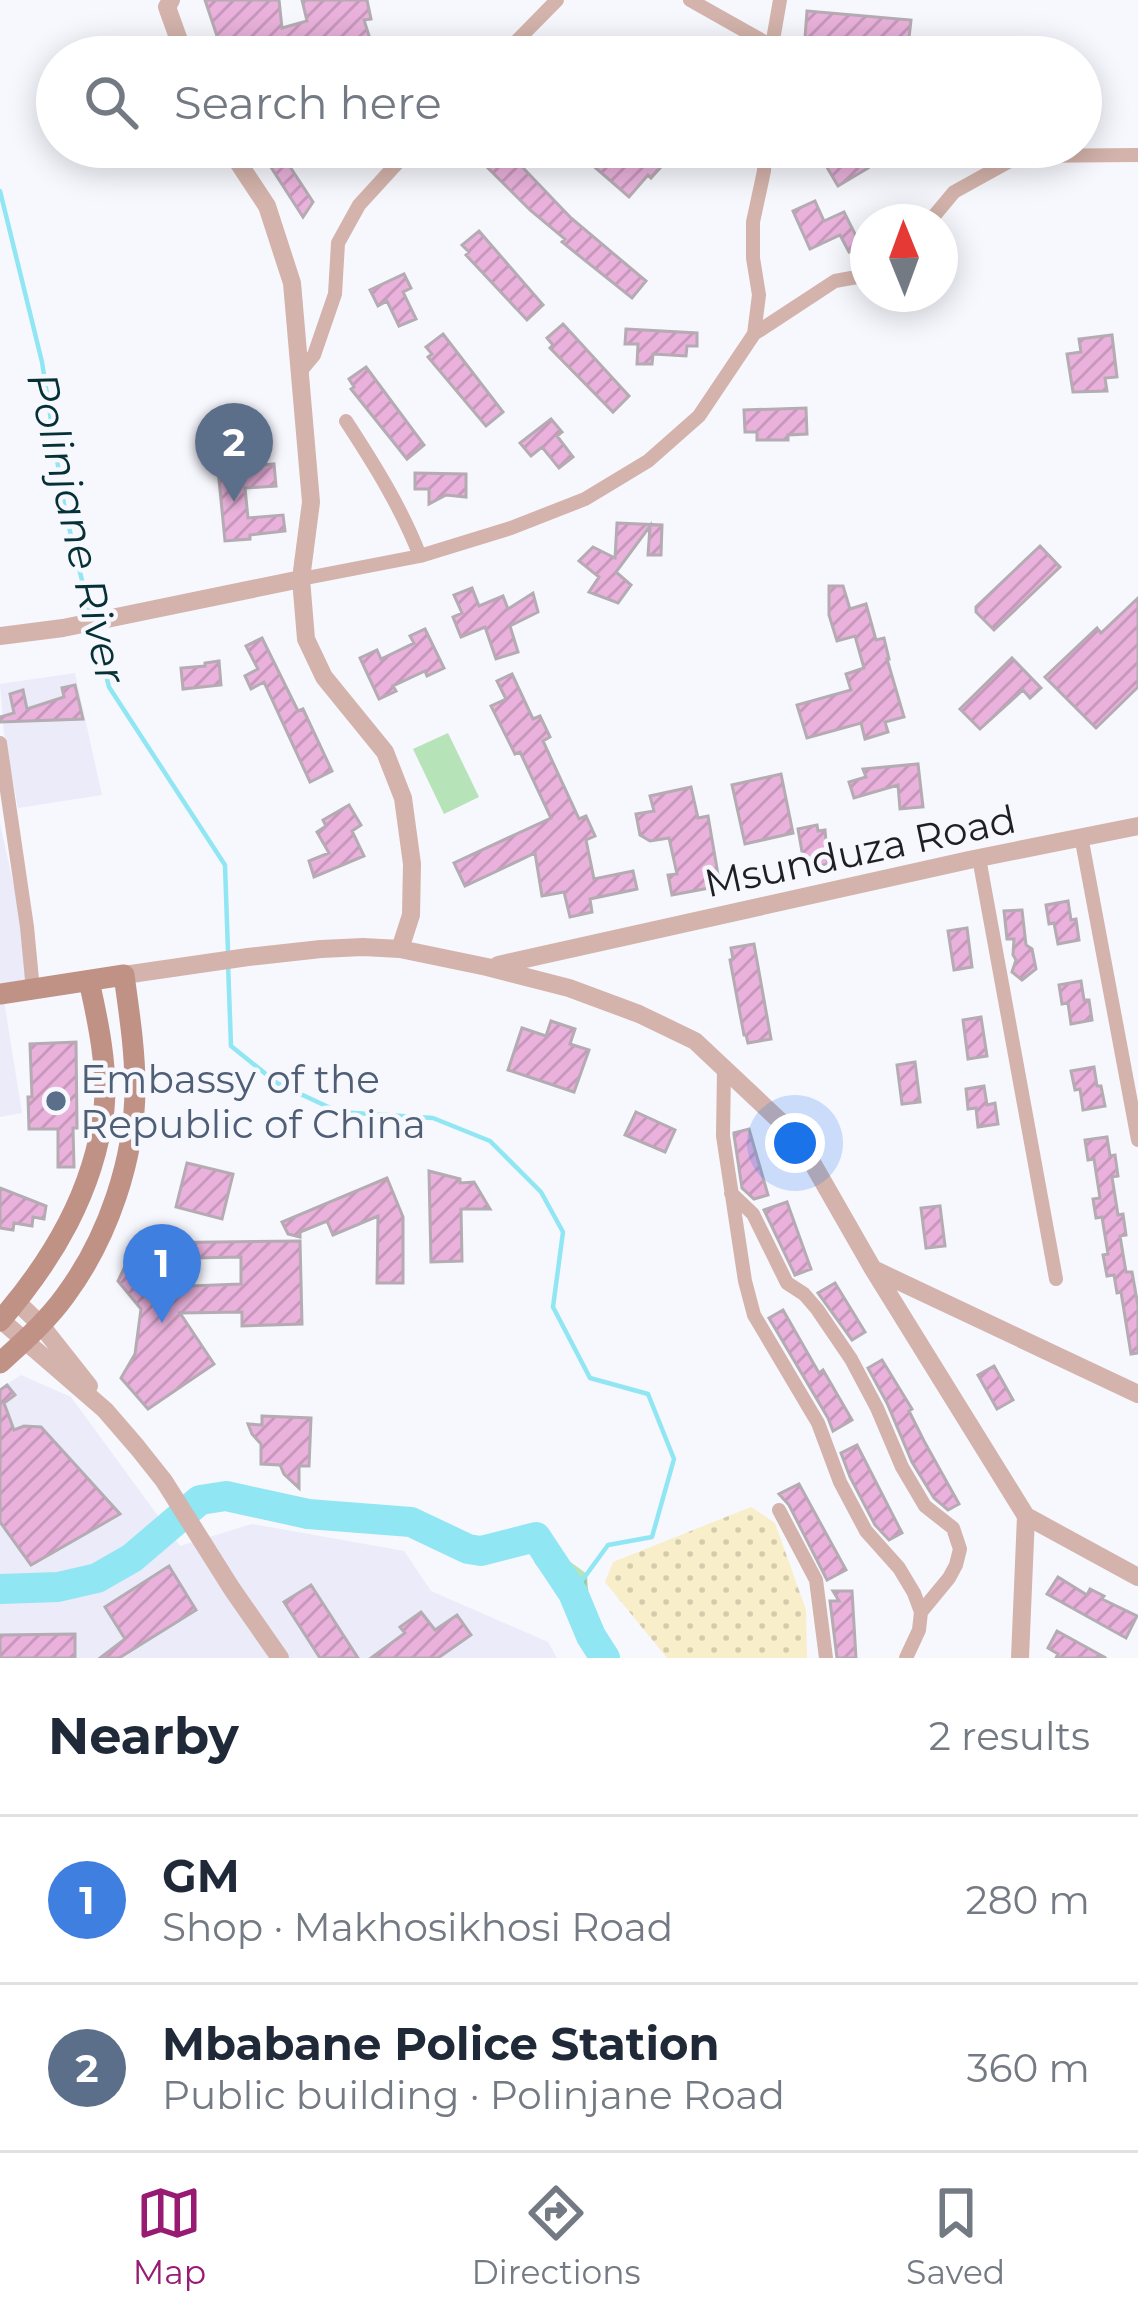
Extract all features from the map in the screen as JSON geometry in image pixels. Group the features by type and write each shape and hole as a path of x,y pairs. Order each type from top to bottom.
{"main road":[{"path":"0,994 124,975 135,1092 127,1158 106,1222 82,1272 63,1300 0,1363"},
{"path":"1,1320 67,1231 97,1147 104,1106 89,981"}],"street":[{"path":"690,0 746,36"},
{"path":"773,36 780,0"},
{"path":"168,2 179,36"},
{"path":"519,36 548,3"},
{"path":"1102,155 1138,155"},
{"path":"242,168 267,206 292,283 311,502 301,579 306,639 324,677 385,752 403,798 412,865 412,915 400,949"},
{"path":"299,373 314,356 335,294 338,243 359,206 393,168"},
{"path":"754,334 759,296 752,222 764,168"},
{"path":"944,204 954,192 997,168"},
{"path":"0,636 63,628 420,556 585,500 648,461 699,416 754,334 835,281 850,278"},
{"path":"346,421 379,471 420,556"},
{"path":"0,742 34,990"},
{"name":"Msunduza Road","path":"487,967 1138,826"},
{"path":"1081,836 1138,1140"},
{"path":"979,858 1056,1280"},
{"path":"569,988 581,956 597,944"},
{"path":"124,975 248,957 363,947 400,949 569,988 695,1041 798,1138 1026,1516 1138,1576"},
{"path":"724,1068 723,1136 754,1315 818,1423 840,1482 866,1531 914,1593 921,1612 919,1630 906,1658"},
{"path":"730,1192 753,1214 787,1282 817,1309 851,1359 925,1506 953,1528 960,1550 956,1565 921,1612"},
{"path":"873,1269 1138,1394"},
{"path":"17,1302 32,1332 164,1481 280,1658"},
{"path":"1,1320 32,1332"},
{"path":"778,1510 817,1580 826,1658"},
{"path":"1020,1658 1026,1516"}],"shaded area":[{"path":"75,673 102,795 18,808 0,684"},
{"path":"0,824 23,927 26,991 3,995 22,1113 0,1117"},
{"path":"21,1375 71,1397 180,1546 252,1524 404,1551 431,1591 548,1642 557,1658 0,1658 0,1389"}],"green space":[{"path":"448,733 479,797 444,814 413,749"},
{"path":"536,1537 587,1574 603,1654 534,1562"}],"sand":[{"path":"751,1507 775,1523 806,1610 807,1658 667,1658 605,1582 613,1562"}],"building":[{"path":"205,0 279,0 282,28 307,21 302,0 367,0 371,19 364,20 369,36 217,36"},
{"path":"807,11 911,20 909,36 805,36"},
{"path":"272,168 291,168 313,202 303,217"},
{"path":"488,168 523,168 571,218 646,281 632,298"},
{"path":"596,168 660,168 629,197"},
{"path":"827,168 868,168 838,186"},
{"path":"815,201 824,221 844,212 850,224 850,252 840,235 810,249 793,211"},
{"path":"479,231 543,305 527,320 466,255 469,252 462,245"},
{"path":"404,274 411,288 403,292 416,319 399,326 387,301 378,306 370,290"},
{"path":"563,324 629,396 613,412 550,348 553,345 547,338"},
{"path":"626,329 697,333 697,346 687,346 686,356 653,354 652,364 637,364 638,344 625,344"},
{"path":"443,334 503,412 486,426 428,357 432,354 426,347"},
{"path":"1112,335 1117,377 1105,378 1107,391 1073,392 1067,354 1081,352 1079,339"},
{"path":"366,367 424,445 407,459 351,389 349,379"},
{"path":"806,408 807,434 788,435 788,440 757,440 757,432 745,432 744,410"},
{"path":"551,419 573,457 559,468 542,447 531,456 520,443"},
{"path":"274,464 276,486 245,488 248,518 283,515 285,531 225,541 218,469"},
{"path":"415,473 466,474 466,497 446,495 429,504 429,489 415,489"},
{"path":"617,523 662,525 661,555 648,555 650,526 616,572 631,585 618,603 589,592 599,577 579,561 593,547 615,558"},
{"path":"1040,546 1060,567 994,630 976,607"},
{"path":"829,586 843,586 850,609 866,604 876,640 884,638 904,717 885,722 888,732 865,739 861,723 807,738 797,705 851,690 846,674 864,668 855,636 837,641 829,615"},
{"path":"472,588 479,606 503,596 508,609 533,593 538,612 510,626 518,652 496,659 485,627 461,637 453,617 462,613 454,595"},
{"path":"1138,598 1138,687 1096,728 1045,677 1097,628 1101,633"},
{"path":"425,629 444,668 393,686 396,691 379,699 360,658 377,650 381,659 414,643 410,636"},
{"path":"262,638 332,771 310,782 264,682 251,689 245,676 258,669 246,646"},
{"path":"1012,658 1041,688 1030,698 1023,690 980,729 960,709"},
{"path":"219,661 221,685 183,689 181,668"},
{"path":"512,674 533,719 540,716 550,737 543,741 579,819 586,816 595,836 586,840 594,879 633,871 637,889 590,899 592,912 570,917 564,892 542,896 535,853 465,886 454,863 551,818 520,752 515,754 491,706 506,699 497,681"},
{"path":"75,685 83,719 0,722 0,717 14,713 10,694 23,690 27,709 64,697 62,688"},
{"path":"918,764 923,807 900,809 898,785 854,798 849,782 866,777 863,769"},
{"path":"781,774 793,833 745,844 732,785"},
{"path":"691,787 698,818 708,816 720,886 672,895 668,875 677,874 669,838 650,841 640,835 636,814 654,811 650,796"},
{"path":"349,805 361,825 352,831 364,856 314,877 309,861 329,853 317,832 326,826 323,820"},
{"path":"817,825 818,831 825,830 828,864 805,869 798,829"},
{"path":"1068,901 1079,940 1058,944 1046,905"},
{"path":"1022,910 1026,945 1032,949 1036,969 1022,980 1012,972 1014,939 1007,939 1004,911"},
{"path":"967,928 972,967 954,970 948,931"},
{"path":"754,944 771,1039 748,1043 730,960 731,948"},
{"path":"1081,981 1092,1020 1071,1024 1059,985"},
{"path":"981,1017 987,1056 968,1059 963,1020"},
{"path":"551,1021 575,1029 570,1044 589,1050 574,1092 508,1070 522,1028 546,1036"},
{"path":"76,1042 74,1167 58,1167 58,1129 29,1129 30,1044"},
{"path":"915,1062 920,1102 902,1104 897,1065"},
{"path":"1094,1067 1105,1106 1083,1110 1071,1071"},
{"path":"984,1086 987,1105 995,1103 998,1124 978,1127 976,1108 968,1109 966,1089"},
{"path":"636,1112 675,1130 665,1152 625,1135"},
{"path":"749,1129 768,1195 754,1199 742,1188 734,1135"},
{"path":"1107,1137 1118,1176 1112,1177 1118,1215 1123,1214 1126,1235 1120,1236 1126,1272 1132,1272 1138,1306 1138,1353 1131,1354 1121,1292 1117,1293 1114,1275 1107,1276 1102,1217 1096,1218 1093,1199 1100,1198 1094,1159 1088,1160 1085,1140"},
{"path":"187,1163 233,1174 222,1219 176,1207"},
{"path":"429,1171 460,1179 460,1183 474,1182 490,1209 461,1209 462,1261 431,1262"},
{"path":"387,1178 403,1217 403,1283 377,1283 378,1216 333,1235 327,1221 300,1232 300,1237 288,1234 282,1222"},
{"path":"0,1188 46,1206 44,1219 33,1217 32,1226 14,1223 13,1230 0,1228"},
{"path":"787,1202 811,1269 795,1275 764,1210"},
{"path":"940,1206 945,1246 926,1248 921,1208"},
{"path":"300,1241 302,1324 242,1326 242,1312 180,1313 214,1364 148,1409 121,1378 135,1354 141,1309 118,1281 136,1243","holes":["241,1257 241,1284 190,1286 194,1258"]},
{"path":"835,1283 865,1332 852,1340 818,1293"},
{"path":"783,1310 852,1420 833,1431 769,1318"},
{"path":"882,1360 959,1504 948,1510 934,1498 912,1462 868,1368"},
{"path":"994,1366 1013,1400 997,1409 978,1375"},
{"path":"7,1385 15,1395 4,1403 14,1430 41,1427 120,1514 31,1565 0,1522 0,1390"},
{"path":"262,1416 311,1418 309,1466 299,1466 299,1488 280,1465 261,1464 261,1444 248,1424 262,1425"},
{"path":"857,1445 902,1533 889,1540 875,1525 841,1453"},
{"path":"799,1484 846,1570 827,1580 779,1494"},
{"path":"169,1566 196,1610 119,1658 100,1658 125,1639 105,1607"},
{"path":"1058,1577 1137,1616 1126,1638 1047,1594"},
{"path":"311,1585 358,1658 320,1658 284,1602"},
{"path":"833,1591 852,1591 856,1658 837,1658 830,1601 839,1601"},
{"path":"421,1612 435,1630 457,1615 471,1635 438,1658 371,1658 405,1633 400,1627"},
{"path":"1057,1631 1106,1658 1056,1658 1058,1654 1048,1648"},
{"path":"75,1634 75,1658 0,1658 0,1635"}],"waterway":[{"name":"Polinjane River","path":"0,191 42,362 65,511 91,617"},
{"name":"Polinjane River","path":"94,628 109,687 225,865 228,952"},
{"name":"Polinjane River","path":"228,963 231,1046 277,1083 339,1112 433,1118 490,1141 541,1192 563,1232 553,1307 590,1378 648,1394 674,1459 652,1537 608,1545 573,1593"},
{"path":"0,1589 58,1587 97,1578 132,1558 200,1500 226,1496 308,1514 411,1522 481,1551 536,1537 573,1593 605,1658"}],"place":[{"name":"Mbabane Police Station","path":"234,502"},
{"name":"Embassy of the Republic of China","path":"56,1101"},
{"name":"GM","path":"162,1323"}]}
